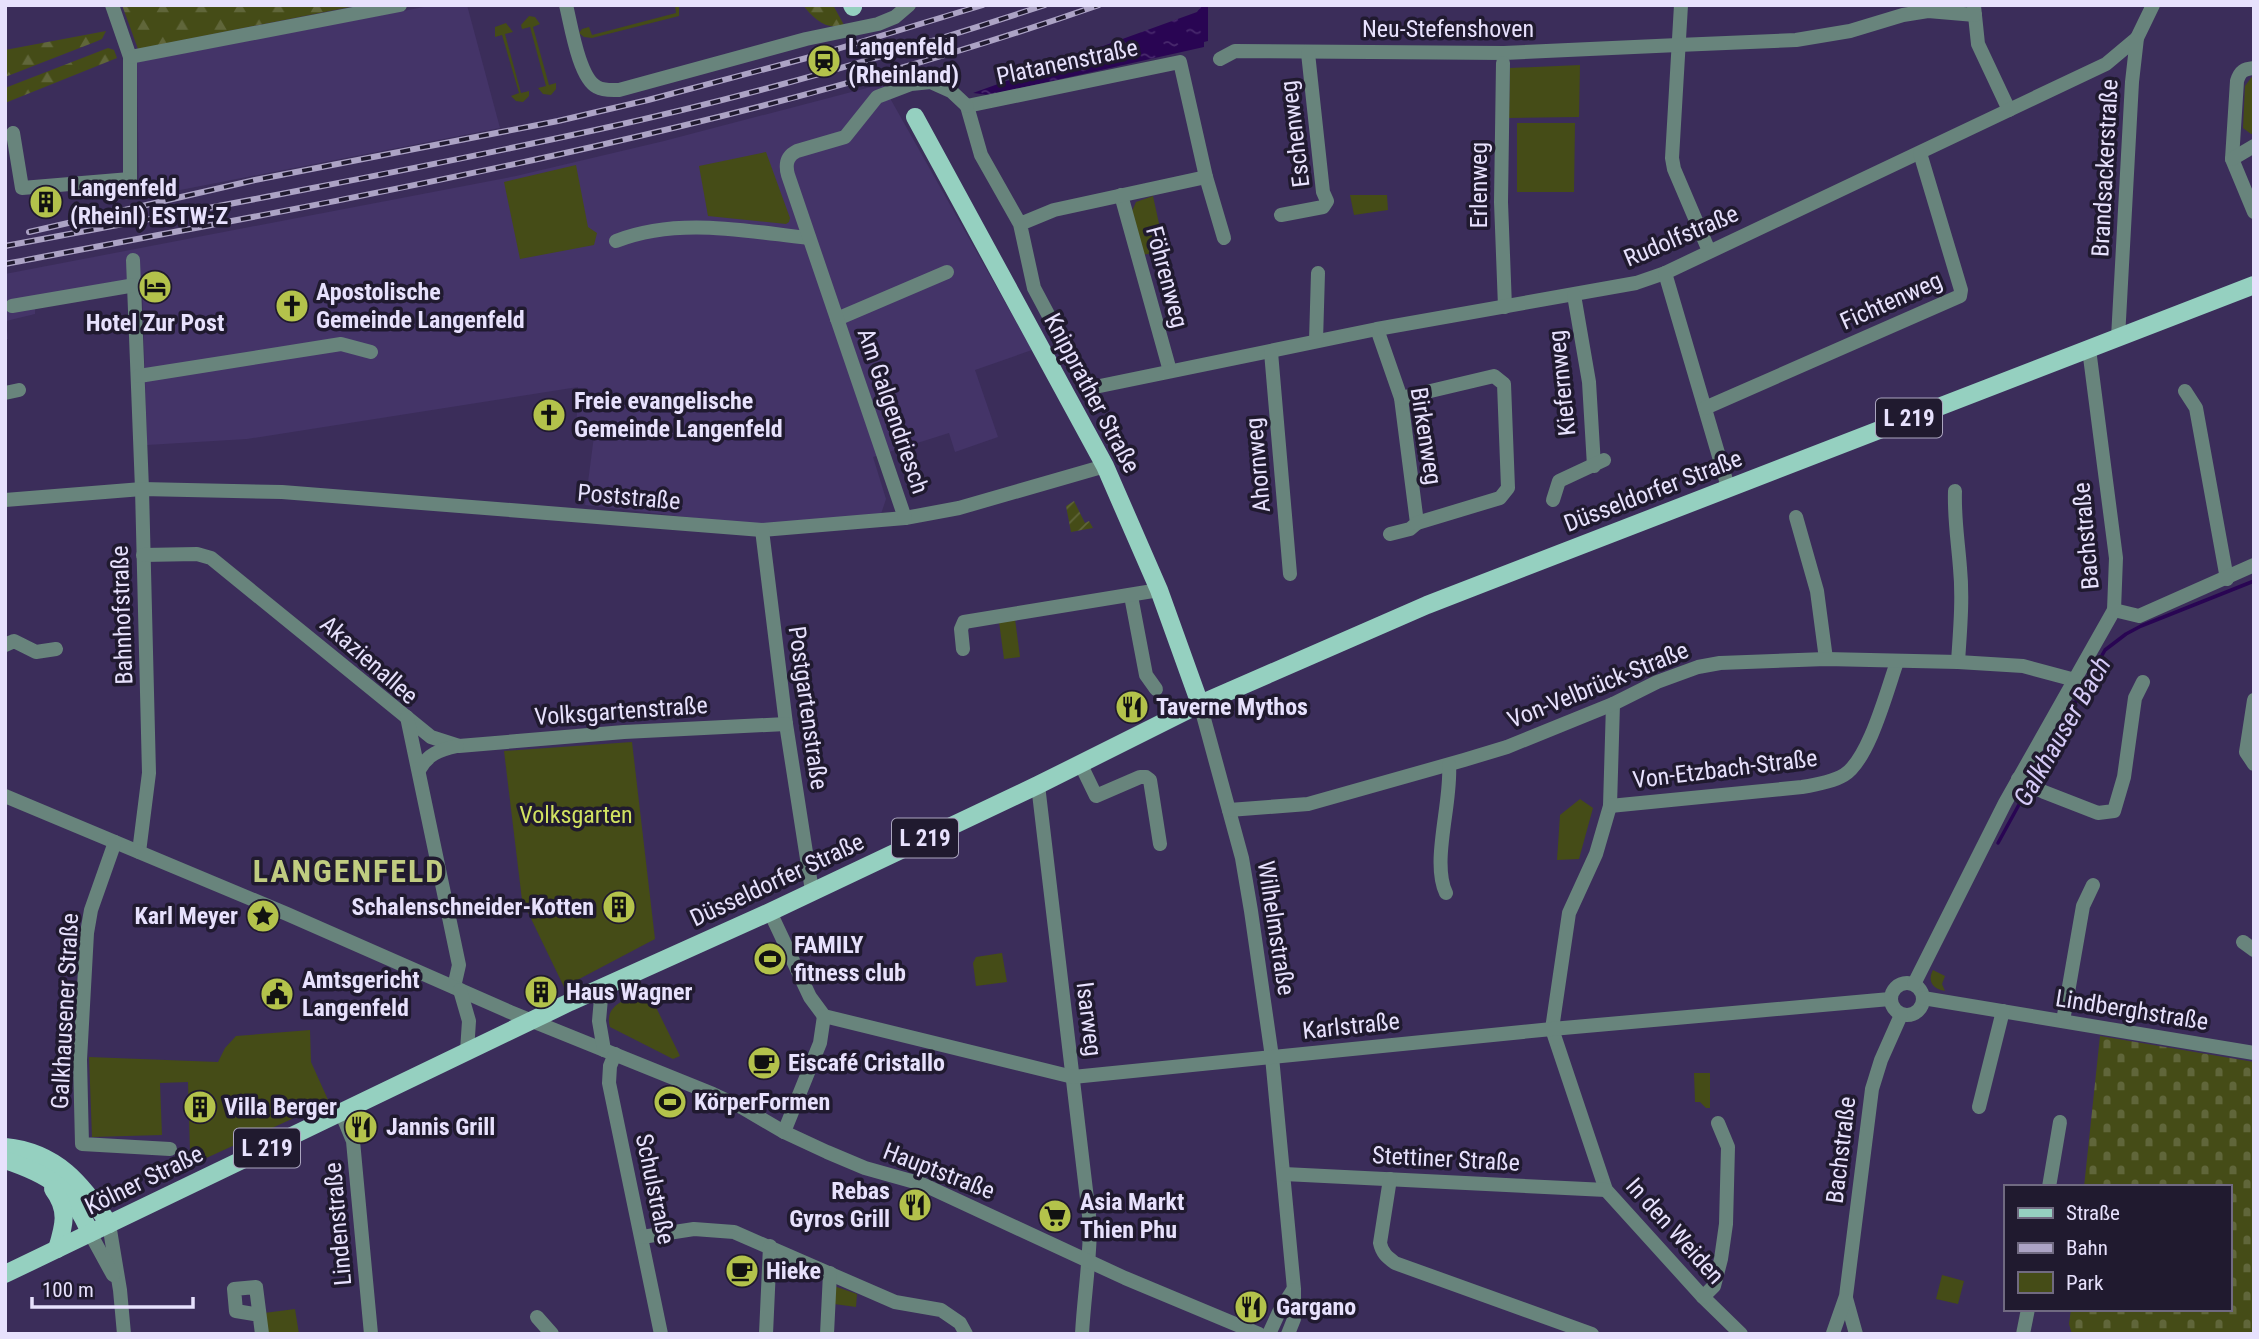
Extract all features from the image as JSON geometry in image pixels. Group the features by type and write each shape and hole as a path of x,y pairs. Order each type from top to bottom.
{"main road":[{"name":"Knipprather Straße","path":"915,117 1105,466 1159,590 1200,704"},
{"name":"Düsseldorfer Straße","path":"532,1020 770,912 1038,785 1200,704 1427,605 2254,285"},
{"name":"Kölner Straße","path":"5,1273 532,1020"},
{"path":"5,1147 37,1153 64,1171 87,1192 109,1224"},
{"path":"5,1160 57,1183 82,1213 90,1233"},
{"path":"42,1175 61,1200 65,1213 64,1228 57,1249"}],"street":[{"path":"13,133 23,188 130,185 131,57 112,5"},
{"path":"131,57 400,5"},
{"path":"566,5 587,76 596,87 606,90 619,90 806,39 878,24 895,17 909,5"},
{"path":"1681,5 1672,158 1674,169 1709,251"},
{"name":"Brandsackerstraße","path":"2118,338 2132,82 2137,38 2153,5"},
{"path":"1975,10 1979,44 2009,110"},
{"name":"Neu-Stefenshoven","path":"1220,59 1235,51 1497,53 1796,40 1850,31 1903,15 1928,11 1975,10"},
{"name":"Rudolfstraße","path":"1244,358 1377,329 1574,295 1665,273 2106,64 2137,38"},
{"name":"Eschenweg","path":"1281,215 1323,207 1327,201 1323,192 1308,52"},
{"name":"Platanenstraße","path":"1206,177 1180,62 967,106 981,155 1020,224 1034,288 1084,382 1095,387 1244,358"},
{"name":"Erlenweg","path":"1503,63 1501,202 1505,307"},
{"path":"2106,64 2123,68 2129,73 2132,82"},
{"path":"2254,68 2239,73 2236,81 2232,159 2254,212"},
{"name":"Am Galgendriesch","path":"905,518 786,168 792,153 845,136 877,97 911,84 931,82 951,91 967,106"},
{"path":"2232,159 2254,146"},
{"name":"Fichtenweg","path":"1705,408 1960,296 1961,290 1920,153"},
{"path":"1020,224 1054,210 1206,177 1224,238"},
{"name":"Föhrenweg","path":"1121,195 1170,371"},
{"path":"616,241 638,232 698,226 809,238"},
{"name":"Bahnhofstraße","path":"133,260 139,376 149,773 139,852"},
{"name":"Am Galgendriesch","path":"838,319 947,272"},
{"path":"1316,341 1318,273"},
{"path":"1665,273 1728,487"},
{"path":"12,306 135,285"},
{"name":"Kiefernweg","path":"1553,500 1559,481 1599,463 1574,295"},
{"name":"Birkenweg","path":"1377,329 1401,398 1417,523"},
{"path":"139,376 341,344 371,352"},
{"name":"Bachstraße","path":"1914,984 2018,779 2114,610 2116,558 2089,349"},
{"name":"Ahornweg","path":"1271,352 1290,574"},
{"path":"1390,534 1500,498 1508,488 1504,384 1494,376 1401,398"},
{"path":"2185,391 2196,408 2227,579"},
{"name":"Poststraße","path":"5,500 142,489 282,492 762,530 905,518 959,508 1105,466"},
{"path":"1955,491 1954,521 1961,570 1958,662"},
{"path":"1796,517 1817,591 1826,659"},
{"name":"Postgartenstraße","path":"762,530 786,724 812,891"},
{"name":"Akazienallee","path":"142,555 197,554 211,558 407,717 458,965 457,988"},
{"path":"2114,610 2139,616 2254,565"},
{"path":"963,649 961,629 964,622 1159,590"},
{"path":"1131,596 1146,675 1156,689"},
{"path":"5,645 14,641 36,652 56,649"},
{"name":"Von-Velbrück-Straße","path":"1229,810 1308,804 1449,765 1507,747 1613,704 1657,682 1698,667 1724,663 1826,659 1958,662 2024,666 2075,680"},
{"name":"Von-Etzbach-Straße","path":"1609,806 1802,787 1844,775 1856,764 1870,739 1897,662"},
{"path":"2018,779 2043,792 2098,813 2114,811 2124,777 2135,698 2143,682"},
{"path":"2254,700 2246,752 2254,764"},
{"name":"Wilhelmstraße","path":"1200,704 1242,858 1272,1057 1294,1289 1294,1319 1287,1334"},
{"path":"1552,1029 1569,913 1596,854 1609,806 1613,704"},
{"name":"Volksgartenstraße","path":"407,717 431,737 460,746"},
{"name":"Volksgartenstraße","path":"419,770 425,759 438,750 460,746 624,732 786,724"},
{"path":"1080,763 1096,796 1140,777 1150,780 1160,844"},
{"path":"1446,893 1440,880 1451,785 1449,765"},
{"name":"Isarweg","path":"1038,785 1090,1224 1090,1260 1085,1283 1082,1334"},
{"name":"Hauptstraße","path":"5,796 735,1104 783,1132 865,1168 922,1184 1259,1334"},
{"name":"Galkhausener Straße","path":"115,842 91,910 88,933 80,1060 82,1144 170,1149"},
{"path":"2063,1021 2083,906 2092,885"},
{"path":"770,912 810,997 824,1016 820,1042 783,1132"},
{"path":"1903,983 1914,984 1922,992 1923,998 1919,1010 1908,1015 1901,1015 1892,1006 1890,999 1893,989 1903,983"},
{"path":"602,987 599,1021 610,1052"},
{"path":"457,988 469,1021 467,1051"},
{"name":"Lindberghstraße","path":"1923,998 2254,1053"},
{"name":"Karlstraße","path":"824,1016 1073,1077 1552,1029 1890,999"},
{"path":"1979,1107 2003,1011"},
{"name":"Bachstraße","path":"1833,1334 1846,1296 1872,1089 1881,1060 1901,1015"},
{"name":"In den Weiden","path":"1552,1029 1606,1190 1703,1297 1737,1329"},
{"name":"Schulstraße","path":"610,1052 610,1083 661,1334"},
{"name":"Lindenstraße","path":"341,1112 353,1141 370,1334"},
{"path":"2049,1185 2060,1122"},
{"path":"1703,1297 1714,1286 1726,1224 1728,1147 1718,1124"},
{"name":"Stettiner Straße","path":"1284,1174 1606,1190"},
{"path":"1390,1179 1380,1243 1387,1258 1592,1334"},
{"path":"109,1224 124,1334"},
{"path":"642,1237 694,1229 724,1229 770,1245 895,1302 941,1310 960,1323 966,1334"},
{"path":"90,1233 120,1290"},
{"path":"766,1334 770,1245"},
{"path":"827,1334 830,1273"},
{"path":"1269,1334 1294,1289"},
{"name":"Bachstraße","path":"1846,1296 1856,1334"},
{"path":"2023,1334 2028,1311"},
{"path":"259,1315 262,1334"},
{"path":"537,1317 552,1334"},
{"path":"1718,1334 1737,1329"},
{"path":"1833,1334 1846,1329 1856,1334"}],"shaded area":[{"path":"434,5 467,5 500,128 139,198 137,62"},
{"path":"882,84 1032,350 975,370 998,437 955,452 949,433 873,457 886,499 881,514 763,526 585,505 594,436 576,434 578,387 247,439 147,445 142,281 35,305 35,314 6,321 8,339 5,340 5,274 516,176 664,141"}],"green space":[{"path":"122,5 360,5 138,49"},
{"path":"675,5 679,7 679,16 592,38 579,33 589,27 592,35 676,13"},
{"path":"803,5 833,5 844,25 826,25"},
{"path":"529,16 535,17 540,24 533,27 549,85 556,83 556,89 551,95 543,94 538,88 546,86 530,27 522,29 521,25"},
{"path":"506,23 513,32 505,34 521,93 529,91 529,96 523,102 516,101 511,96 519,93 502,35 495,37 495,27"},
{"path":"106,31 102,39 5,77 5,50"},
{"path":"108,48 114,50 117,58 5,103 5,88"},
{"path":"1580,65 1579,117 1509,118 1510,68"},
{"path":"2254,74 2254,133 2251,134 2243,128 2245,86"},
{"path":"1517,123 1575,123 1574,192 1517,192"},
{"path":"766,152 790,218 789,222 786,224 708,216 699,166"},
{"path":"576,165 588,227 597,233 594,245 520,259 504,182"},
{"path":"1350,195 1387,195 1388,210 1354,215"},
{"path":"1153,196 1165,251 1142,255 1132,211 1136,202"},
{"path":"1074,501 1085,523 1089,521 1093,528 1071,532 1066,506"},
{"path":"1015,619 1020,657 1004,659 999,622"},
{"name":"Volksgarten","path":"632,742 655,939 564,987 522,900 504,751"},
{"path":"1580,799 1593,808 1579,859 1557,860 1560,815"},
{"path":"1002,953 1007,982 976,986 973,963 976,957"},
{"path":"1933,970 1945,976 1942,984 1945,991 1932,984"},
{"path":"647,989 680,1056 673,1059 610,1027 610,1013 614,1007"},
{"path":"310,1030 311,1062 329,1102 202,1160 190,1152 188,1082 160,1083 162,1135 92,1137 89,1057 218,1062 225,1048 236,1036"},
{"path":"2100,1036 2254,1062 2254,1334 2072,1334 2069,1324 2071,1311 2231,1311 2231,1185 2084,1185"},
{"path":"1694,1073 1710,1073 1710,1108 1695,1102"},
{"path":"1942,1275 1964,1281 1958,1304 1936,1299"},
{"path":"834,1286 857,1294 856,1307 834,1304"},
{"path":"295,1309 299,1334 267,1334 264,1313"}],"water":[{"path":"1202,5 1208,5 1208,41 1204,42 1204,47 989,95 973,93 1197,12"}],"waterway":[{"name":"Galkhauser Bach","path":"2030,783 2105,650 2141,626 2254,581"},
{"name":"Galkhauser Bach","path":"1998,843 2027,790"}],"railway":[{"path":"29,232 255,180 558,121 648,100 814,56 983,5"},
{"path":"5,246 378,175 656,116 824,73 1045,5"},
{"path":"5,264 420,184 694,123 965,49 1099,5"}],"place":[{"name":"Langenfeld (Rheinland)","path":"824,61"},
{"name":"Langenfeld (Rheinl) ESTW-Z","path":"46,202"},
{"name":"Hotel Zur Post","path":"155,287"},
{"name":"Apostolische Gemeinde Langenfeld","path":"292,306"},
{"name":"Freie evangelische Gemeinde Langenfeld","path":"549,415"},
{"name":"Taverne Mythos","path":"1132,707"},
{"name":"Schalenschneider-Kotten","path":"619,907"},
{"name":"Karl Meyer","path":"263,916"},
{"name":"FAMILY fitness club","path":"770,959"},
{"name":"Haus Wagner","path":"541,992"},
{"name":"Amtsgericht Langenfeld","path":"277,994"},
{"name":"Eiscafé Cristallo","path":"764,1063"},
{"name":"KörperFormen","path":"670,1102"},
{"name":"Villa Berger","path":"200,1107"},
{"name":"Jannis Grill","path":"361,1127"},
{"name":"Rebas Gyros Grill","path":"915,1205"},
{"name":"Asia Markt Thien Phu","path":"1055,1216"},
{"name":"Hieke","path":"742,1271"},
{"name":"Gargano","path":"1251,1307"}],"district":[{"name":"LANGENFELD","path":"349,871"}]}
